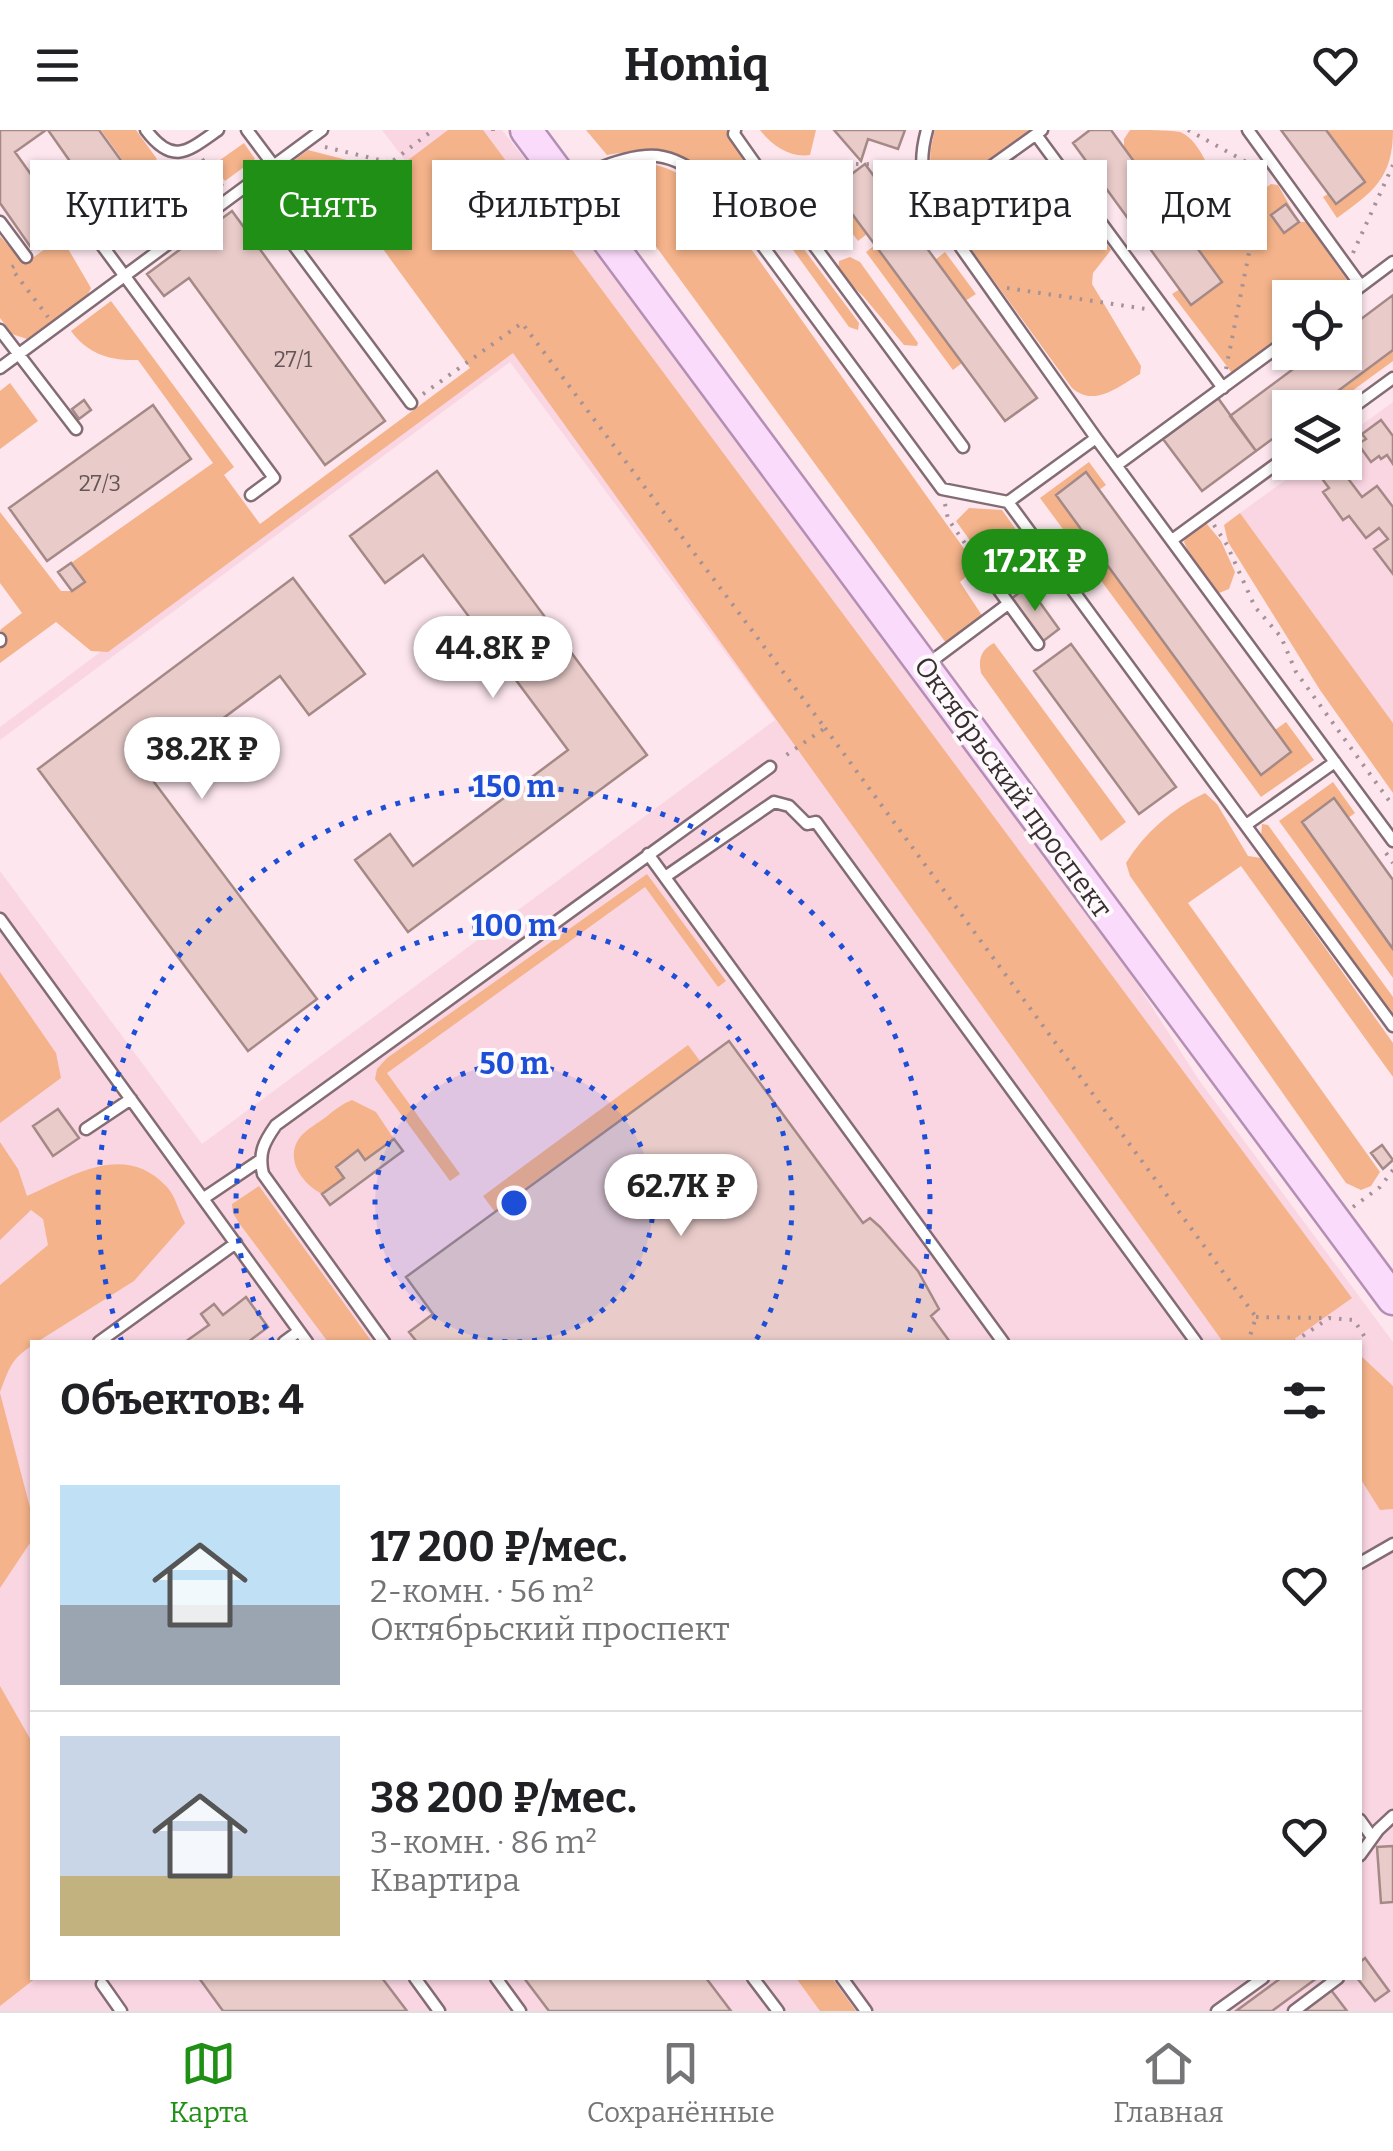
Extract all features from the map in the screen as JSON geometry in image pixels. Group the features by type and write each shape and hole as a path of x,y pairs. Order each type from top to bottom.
{"main road":[{"name":"Октябрьский проспект","path":"526,130 549,160"},
{"name":"Октябрьский проспект","path":"616,250 1393,1300"}],"lane":[{"path":"146,130 158,146 172,152 186,152 218,130"},
{"path":"248,130 270,160"},
{"path":"282,160 322,130"},
{"path":"735,130 752,160"},
{"path":"922,160 928,130"},
{"path":"1248,130 1357,280"},
{"path":"1001,160 1040,133 1223,388"},
{"path":"623,160 650,155 676,163"},
{"path":"0,368 243,189"},
{"path":"0,222 26,257"},
{"path":"106,250 274,478 251,495"},
{"path":"297,250 412,403"},
{"path":"766,250 942,489 1008,502 1393,1026"},
{"path":"817,250 963,447"},
{"path":"963,250 1335,762 1388,845"},
{"path":"1362,285 1393,262"},
{"path":"0,330 76,429"},
{"path":"1117,466 1272,351"},
{"path":"1362,401 1393,378"},
{"path":"1008,502 1096,438"},
{"path":"1172,540 1272,467"},
{"path":"981,566 1038,644"},
{"path":"924,666 1008,604"},
{"path":"1246,824 1335,762"},
{"path":"383,1340 263,1174 263,1142 276,1126 770,766"},
{"path":"665,877 774,802 789,806 807,824 816,822 1195,1340"},
{"path":"648,854 1003,1340"},
{"path":"0,919 306,1340"},
{"path":"86,1130 131,1099"},
{"path":"204,1198 260,1160"},
{"path":"102,1340 236,1244"},
{"path":"287,1340 299,1331"},
{"path":"1362,1562 1393,1544"},
{"path":"1362,1852 1393,1816"},
{"path":"1362,1823 1372,1837"},
{"path":"416,1980 439,2011"},
{"path":"497,1980 520,2011"},
{"path":"755,1980 778,2011"},
{"path":"843,1980 866,2011"},
{"path":"1217,2011 1260,1980"},
{"path":"1294,2011 1335,1980"},
{"path":"102,1984 121,2011"}],"path":[{"path":"395,160 433,130"},
{"path":"1188,130 1242,160"},
{"path":"306,143 378,160"},
{"path":"194,147 203,160"},
{"path":"56,328 11,268 172,152"},
{"path":"1348,267 1393,165"},
{"path":"1267,174 1288,184"},
{"path":"1223,388 1249,250"},
{"path":"988,285 1168,313"},
{"path":"412,403 522,323 825,728 1256,1317"},
{"path":"942,489 948,519 981,566 1031,533"},
{"path":"1206,515 1222,536 1255,607 1281,637 1296,672 1393,806"},
{"path":"770,766 825,728"},
{"path":"1388,845 1393,863"},
{"path":"1353,1207 1393,1170"},
{"path":"1256,1317 1354,1320 1366,1338"},
{"path":"1249,1340 1256,1317"},
{"path":"1297,1340 1329,1318"}],"shaded area":[{"path":"101,130 136,130 157,159 123,160"},
{"path":"382,130 502,130 525,160 432,160 432,196 412,170 412,160 405,160"},
{"path":"448,130 483,130 505,160 432,160 432,250 572,250 1352,1298 1293,1340 1222,1340 513,353 108,652 91,651 56,622 0,663 0,646 6,641 0,630 22,613 0,583 0,512 61,591 72,591 85,582 71,563 213,463 138,360 100,354 71,331 111,301 234,467 224,475 260,524 470,368 384,250 412,250 412,160 408,160"},
{"path":"586,130 731,130 749,160 687,160 650,151 607,155"},
{"path":"760,130 816,130 810,155 795,155 782,150"},
{"path":"935,130 1034,130 989,160 931,160"},
{"path":"1130,130 1180,132 1205,160 1133,160 1124,148"},
{"path":"1326,130 1393,130 1389,160 1379,182 1337,218 1323,197 1328,194 1336,204 1365,182"},
{"path":"244,143 255,159 243,160 243,168 225,181 220,160"},
{"path":"308,150 347,160 294,160"},
{"path":"656,165 676,172 676,250 752,250 977,567 960,582 983,617 946,643 656,246"},
{"path":"1271,184 1278,185 1299,222 1306,222 1347,280 1272,280 1272,345 1232,373 1172,294 1222,281 1199,250 1267,250 1267,187"},
{"path":"853,215 867,234 858,241 853,234"},
{"path":"0,236 24,264 43,250 69,250 91,288 87,296 27,339 12,334 0,318"},
{"path":"1107,245 1111,250 1093,273 1092,284 1141,366 1140,374 1098,396 1081,394 1072,388 972,250 1107,250"},
{"path":"873,247 879,250 962,363 953,370 866,252"},
{"path":"473,250 595,250 1127,968 1199,1080 1393,1342 1393,2011 0,2011 0,871 202,1144 775,720 510,362 0,740 0,727 533,329"},
{"path":"793,250 805,250 859,323 858,330 849,327"},
{"path":"945,252 976,294 965,301 935,260"},
{"path":"850,257 860,262 917,346 904,345 838,272 839,261"},
{"path":"1393,350 1393,361 1353,390 1339,390"},
{"path":"10,383 38,421 0,449 0,391"},
{"path":"1393,402 1393,723 1240,513 1286,480 1362,480 1362,425"},
{"path":"1089,462 1106,485 1099,490 1086,473 1056,495 1261,774 1291,752 1275,730 1286,722 1314,760 1261,797 1040,498"},
{"path":"969,508 1002,510 1019,534 984,560 956,521"},
{"path":"1240,513 1393,723 1393,793 1320,690 1228,542 1224,525"},
{"path":"1206,523 1221,541 1235,572 1229,589 1219,593 1194,565 1184,542 1192,529"},
{"path":"994,643 1126,822 1101,841 981,673 981,655"},
{"path":"1333,782 1355,813 1348,818 1334,799 1302,822 1393,949 1393,978 1279,821"},
{"path":"1205,793 1217,804 1248,856 1261,858 1393,1043 1393,1077 1241,866 1188,903 1380,1172 1371,1186 1361,1190 1346,1183 1130,876 1126,863 1151,831 1181,806"},
{"path":"1262,824 1268,825 1393,997 1393,1018 1261,837"},
{"path":"647,874 726,981 718,987 645,887 387,1073 460,1174 450,1181 375,1079 377,1069 387,1058"},
{"path":"0,972 56,1053 61,1078 0,1123"},
{"path":"688,1045 700,1061 495,1212 483,1196"},
{"path":"352,1100 376,1112 394,1139 365,1160 358,1151 336,1166 344,1178 322,1194 297,1170 296,1144 306,1131"},
{"path":"0,1142 18,1169 27,1196 80,1172 116,1164 133,1166 151,1173 167,1187 185,1223 134,1281 40,1340 30,1340 30,1347 10,1367 0,1392 0,1285 48,1245 43,1219 31,1210 0,1240"},
{"path":"259,1186 371,1340 327,1340 239,1223 232,1204"},
{"path":"1362,1357 1393,1386 1393,1509 1380,1510 1362,1481"},
{"path":"0,1393 30,1507 30,1543 0,1588"},
{"path":"0,1686 30,1738 30,1980 33,1980 0,2006"},
{"path":"797,1980 833,1980 856,2011 820,2011"}],"building":[{"path":"0,130 46,130 15,152 30,173 30,246 0,203"},
{"path":"48,130 99,130 121,160 69,160"},
{"path":"834,130 905,130 898,149 868,139 861,161"},
{"path":"1090,130 1111,130 1133,160 1127,160 1127,217 1107,190 1107,160 1085,160 1073,143"},
{"path":"1281,130 1326,130 1365,182 1336,204"},
{"path":"865,164 873,175 873,242 853,215 853,173"},
{"path":"1286,204 1299,222 1284,233 1271,215"},
{"path":"232,211 243,226 243,250 260,250 385,421 325,465 189,278 164,296 147,274 179,250 223,250 223,218"},
{"path":"879,250 928,250 1037,398 1005,421"},
{"path":"1151,250 1199,250 1222,282 1191,305"},
{"path":"1393,295 1393,350 1339,390 1272,390 1272,439 1256,451 1230,416 1292,370 1362,370 1362,318"},
{"path":"1218,398 1256,451 1202,491 1163,439"},
{"path":"84,400 91,410 79,419 72,409"},
{"path":"153,405 191,459 47,561 9,508"},
{"path":"1381,420 1393,436 1393,464 1387,455 1371,462 1362,450 1366,439 1362,434"},
{"path":"437,471 647,755 408,932 355,860 390,834 413,866 568,750 423,555 385,583 350,536"},
{"path":"1086,472 1291,752 1261,775 1056,495"},
{"path":"1323,480 1349,480 1362,497 1377,486 1393,507 1393,574 1374,549 1388,539 1379,528 1366,538 1349,516 1343,520 1323,492 1329,488"},
{"path":"71,563 85,582 72,591 58,572"},
{"path":"293,578 365,674 309,715 280,676 148,774 317,999 248,1051 38,769"},
{"path":"1028,586 1059,629 1042,642 1011,599"},
{"path":"1071,644 1176,787 1139,814 1034,671"},
{"path":"1334,798 1393,880 1393,949 1302,822"},
{"path":"729,1041 863,1223 870,1218 918,1271 939,1309 931,1316 949,1340 415,1340 409,1332 433,1314 406,1277"},
{"path":"58,1109 79,1138 53,1156 33,1126"},
{"path":"394,1139 403,1151 330,1205 322,1194 344,1178 336,1167 358,1150 365,1160"},
{"path":"1382,1145 1393,1160 1383,1169 1371,1153"},
{"path":"246,1297 268,1327 251,1340 188,1340 209,1325 201,1314 214,1304 223,1315"},
{"path":"1393,1846 1393,1902 1381,1903 1377,1847"},
{"path":"1365,1958 1389,1991 1375,2001 1359,1980 1362,1980"},
{"path":"200,1980 384,1980 407,2011 223,2011"},
{"path":"526,1980 708,1980 731,2011 549,2011"},
{"path":"1278,1980 1314,1980 1272,2011 1236,2011"},
{"path":"1331,1990 1347,2011 1304,2011"}]}
